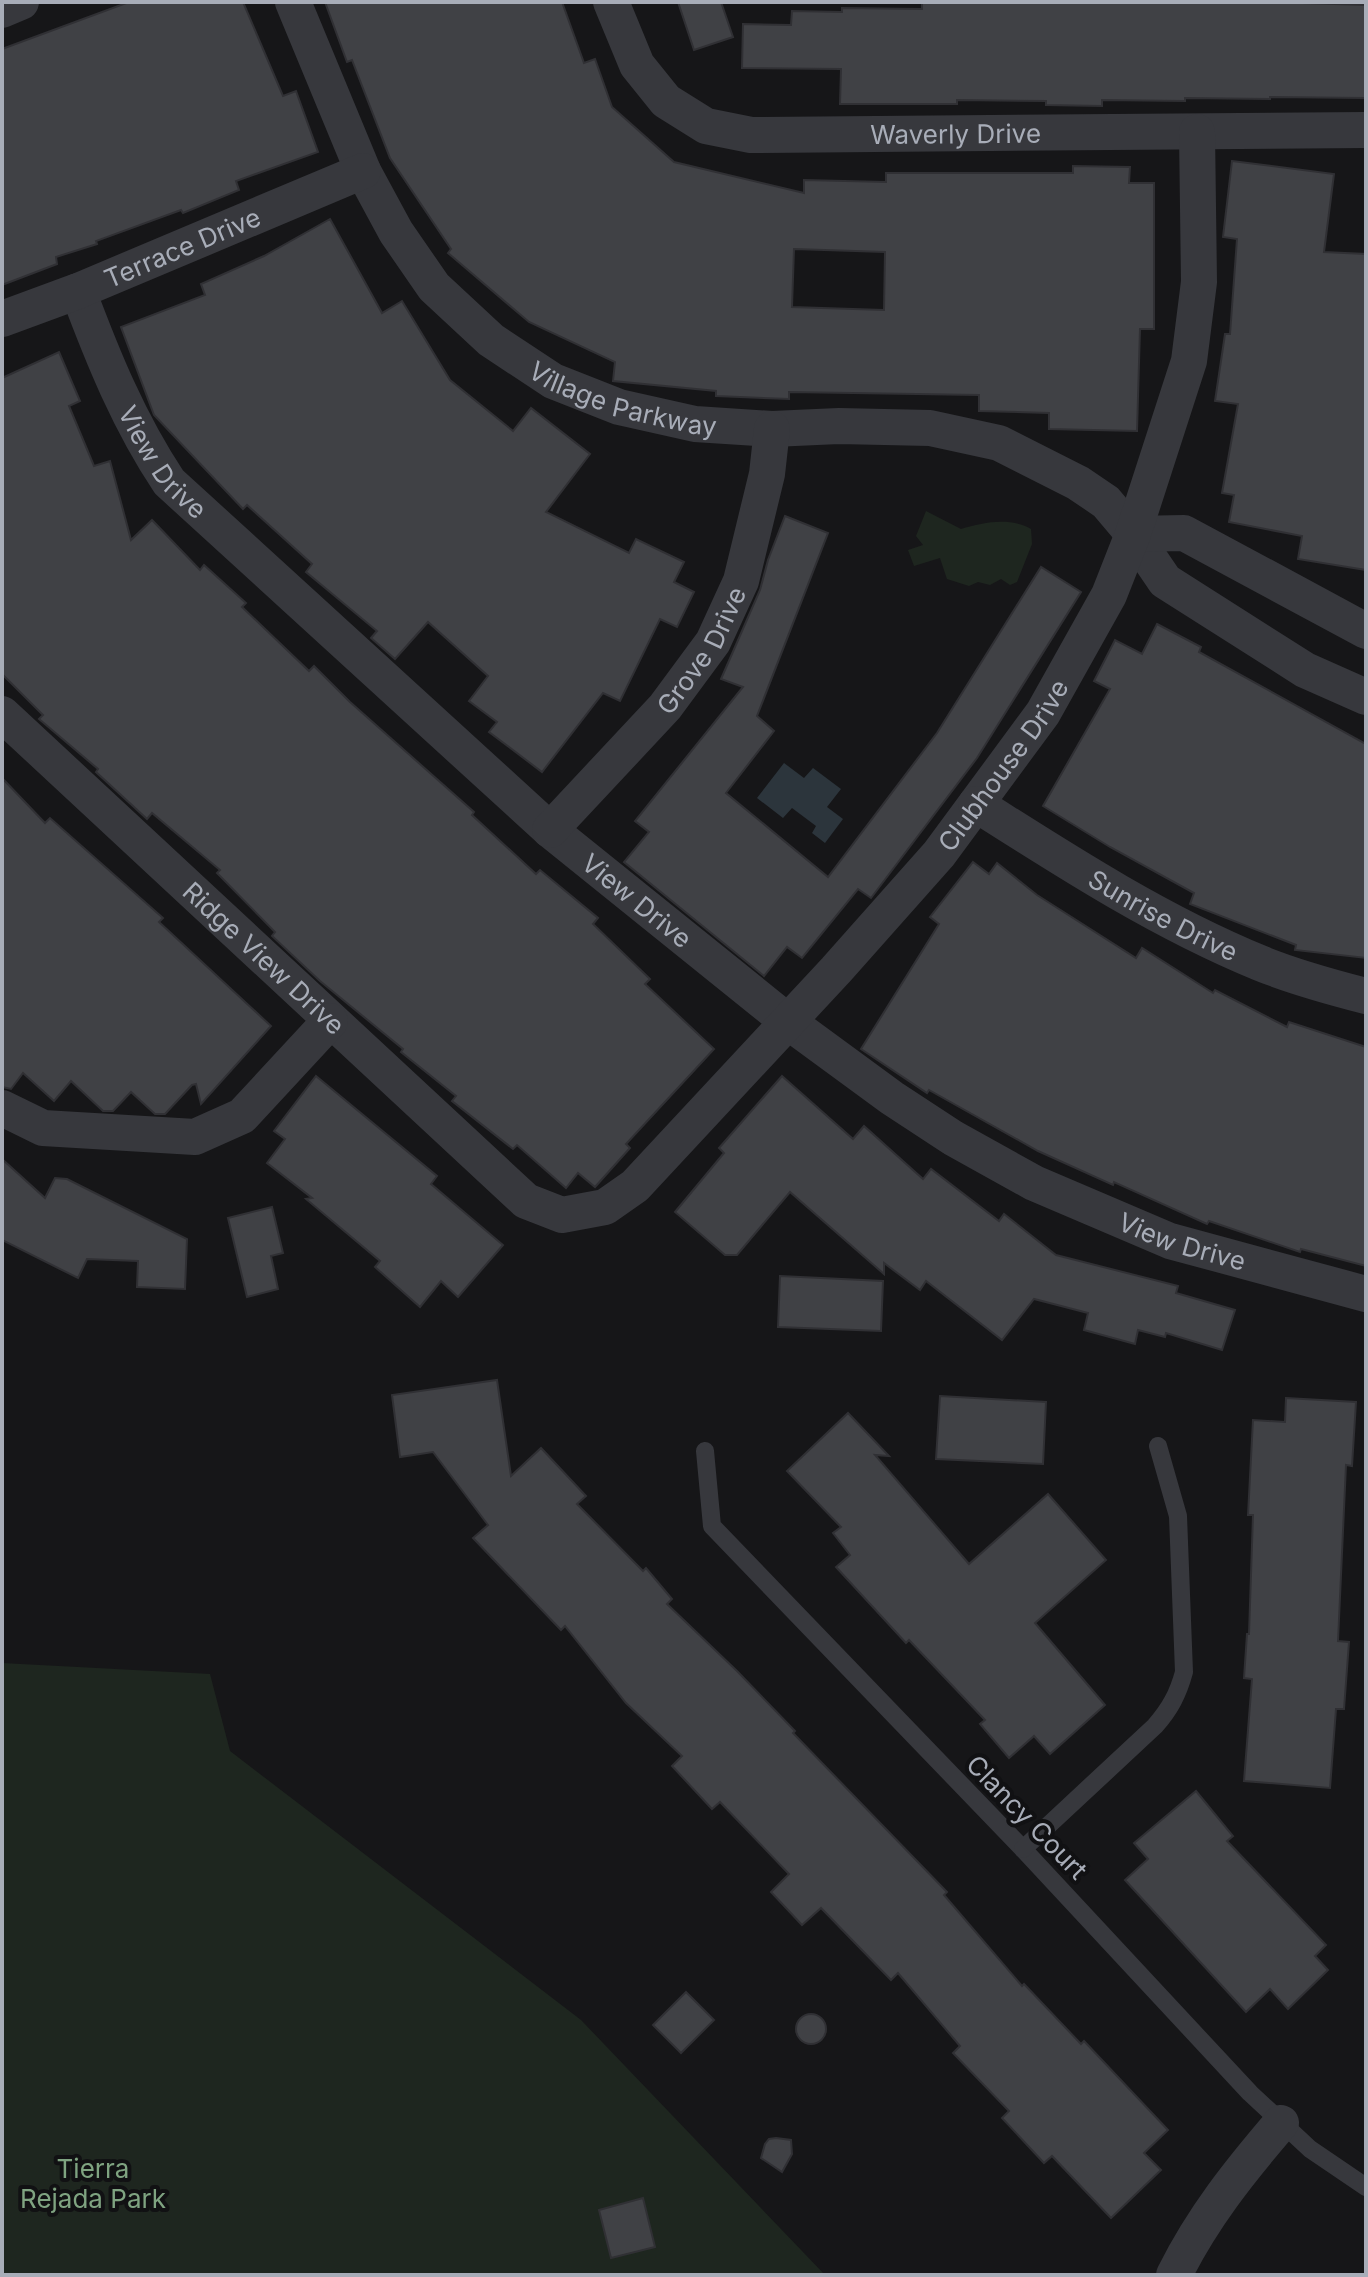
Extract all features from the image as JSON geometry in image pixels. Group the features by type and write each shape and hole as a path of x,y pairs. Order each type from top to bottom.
{"street":[{"path":"2,10 21,2"},
{"name":"Village Parkway","path":"293,2 363,171 396,232 434,287 491,340 553,381 619,407 695,424 772,429 839,426 930,428 999,443 1078,483 1106,502 1133,534 1165,581 1305,670 1366,697"},
{"name":"Waverly Drive","path":"611,2 637,65 666,101 706,126 766,135 1366,130"},
{"name":"Clubhouse Drive","path":"526,1201 562,1215 605,1207 635,1186 939,854 1043,713 1109,595 1133,534 1189,361 1199,282 1197,132"},
{"name":"Terrace Drive","path":"2,319 78,291 363,171"},
{"name":"View Drive","path":"78,291 101,353 142,441 169,482 550,830 787,1021 916,1114 1034,1183 1170,1241 1366,1294"},
{"name":"Grove Drive","path":"550,830 665,707 713,642 741,581 767,474 772,429"},
{"path":"1133,534 1184,533 1366,631"},
{"name":"Ridge View Drive","path":"2,714 526,1201"},
{"name":"Sunrise Drive","path":"976,804 1144,906 1211,940 1262,964 1366,996"},
{"path":"2,1108 43,1128 195,1137 242,1116 330,1021"},
{"path":"1174,2275 1191,2241 1226,2187 1281,2123"}],"lane":[{"path":"1023,1849 1155,1726 1178,1693 1184,1672 1178,1516 1158,1446"},
{"name":"Clancy Court","path":"705,1451 712,1526 1281,2123 1310,2149 1366,2187"}],"green space":[{"path":"926,511 961,529 997,522 1014,523 1031,529 1032,544 1017,582 1010,585 1001,579 990,585 978,582 969,586 947,579 940,558 914,566 908,550 923,545 916,536"},
{"name":"Tierra Rejada Park","path":"2,1663 210,1674 230,1751 581,2020 825,2275 2,2275"}],"shaded area":[{"path":"784,763 804,778 813,768 841,789 827,807 843,819 825,843 812,833 816,826 792,808 783,818 757,798"}],"building":[{"path":"129,2 243,2 283,96 296,91 318,152 236,181 239,190 56,257 57,264 2,285 2,49"},
{"path":"325,2 562,2 584,63 595,59 612,107 674,162 804,193 804,180 886,182 886,173 1073,173 1073,166 1130,167 1129,183 1154,183 1154,329 1140,329 1137,431 1049,429 1049,413 979,411 979,395 789,392 789,399 716,396 716,391 613,381 615,362 529,322 448,253 451,249 390,158 352,60 347,62","holes":["794,249 885,252 884,310 792,307"]},
{"path":"678,2 721,2 733,37 694,50"},
{"path":"922,2 1366,5 1366,98 1102,100 1102,106 1046,105 1046,101 957,100 957,104 840,104 841,69 742,68 743,24 791,25 792,11 922,9"},
{"path":"1232,161 1334,174 1324,252 1366,254 1366,570 1298,559 1302,536 1229,522 1234,495 1222,493 1238,404 1215,401 1225,334 1230,334 1237,239 1223,237"},
{"path":"330,219 382,313 402,301 450,380 513,431 531,408 590,454 546,512 629,553 636,539 684,562 674,582 694,592 677,627 660,619 620,701 603,693 542,772 489,732 497,722 469,701 488,676 428,622 395,659 371,638 377,631 306,572 312,564 247,505 243,509 154,415 121,327 205,295 201,284 264,256"},
{"path":"59,352 80,401 69,406 94,466 110,461 131,540 152,520 200,570 204,565 246,603 242,607 309,671 314,666 474,812 472,815 536,874 540,870 598,918 593,924 650,979 645,984 714,1049 626,1144 630,1148 595,1187 578,1173 566,1188 517,1145 513,1149 452,1101 456,1096 401,1052 403,1049 320,981 272,936 275,932 217,873 220,870 152,813 147,819 96,772 98,769 39,719 43,715 2,674 2,378"},
{"path":"785,516 828,533 757,716 774,731 726,793 828,877 937,733 1041,567 1081,592 977,758 871,898 858,889 802,958 787,947 764,976 624,862 649,832 635,821 743,687 721,679 760,590"},
{"path":"1157,624 1201,647 1199,652 1366,744 1366,958 1295,950 1296,945 1190,904 1194,893 1043,806 1110,689 1094,681 1115,640 1142,654"},
{"path":"2,778 45,823 50,818 163,918 159,922 271,1026 201,1104 196,1084 165,1114 155,1114 131,1092 113,1111 103,1111 71,1081 54,1101 23,1073 11,1089 2,1087"},
{"path":"973,862 989,874 997,863 1037,895 1136,958 1142,948 1213,993 1215,990 1287,1027 1289,1022 1366,1047 1366,1266 1301,1249 1300,1252 1209,1221 1207,1224 1114,1182 1113,1185 1038,1151 929,1090 927,1093 861,1049 939,924 930,917"},
{"path":"316,1076 437,1176 431,1184 503,1245 458,1297 441,1281 420,1307 375,1267 380,1261 306,1199 312,1198 267,1163 285,1139 274,1131"},
{"path":"782,1076 853,1139 864,1126 923,1179 931,1169 999,1221 1004,1214 1056,1255 1178,1286 1176,1293 1235,1310 1222,1350 1166,1333 1165,1337 1138,1330 1135,1344 1084,1330 1088,1313 1034,1299 1002,1340 926,1281 920,1290 884,1263 884,1274 790,1192 737,1255 725,1255 675,1212 724,1153 719,1148"},
{"path":"2,1159 45,1198 55,1178 67,1179 187,1239 185,1289 137,1287 138,1261 87,1259 78,1278 2,1240"},
{"path":"272,1207 283,1253 271,1256 278,1289 247,1297 228,1218"},
{"path":"780,1276 883,1281 881,1331 778,1327"},
{"path":"497,1380 511,1476 541,1448 586,1496 577,1504 643,1571 646,1568 672,1599 667,1604 737,1671 947,1892 944,1895 1022,1986 1024,1984 1081,2044 1084,2041 1168,2130 1144,2153 1161,2170 1111,2218 1052,2156 1044,2163 1002,2118 1009,2111 953,2053 960,2046 898,1973 891,1980 821,1908 802,1925 771,1892 789,1874 720,1802 712,1809 672,1766 682,1756 626,1703 565,1626 561,1630 473,1538 488,1525 433,1452 400,1457 392,1395"},
{"path":"940,1396 1046,1402 1043,1464 936,1459"},
{"path":"1286,1398 1356,1402 1352,1466 1346,1465 1338,1641 1349,1642 1344,1709 1336,1709 1330,1788 1244,1781 1252,1679 1244,1678 1249,1634 1253,1515 1248,1515 1253,1420 1285,1422"},
{"path":"848,1413 889,1456 875,1455 969,1564 1048,1494 1106,1560 1035,1623 1105,1705 1050,1754 1034,1736 1009,1758 980,1724 985,1720 909,1640 906,1643 836,1567 850,1555 833,1533 841,1527 787,1471"},
{"path":"1196,1791 1233,1836 1227,1841 1326,1945 1315,1956 1328,1970 1288,2009 1270,1989 1246,2012 1125,1880 1148,1859 1134,1843"},
{"path":"686,1992 714,2020 681,2053 653,2025"},
{"path":"811,2014 822,2018 826,2029 822,2040 811,2044 800,2040 796,2029 800,2018"},
{"path":"769,2139 791,2140 792,2154 782,2172 761,2158 765,2144"},
{"path":"643,2198 655,2247 611,2258 599,2210"}]}
